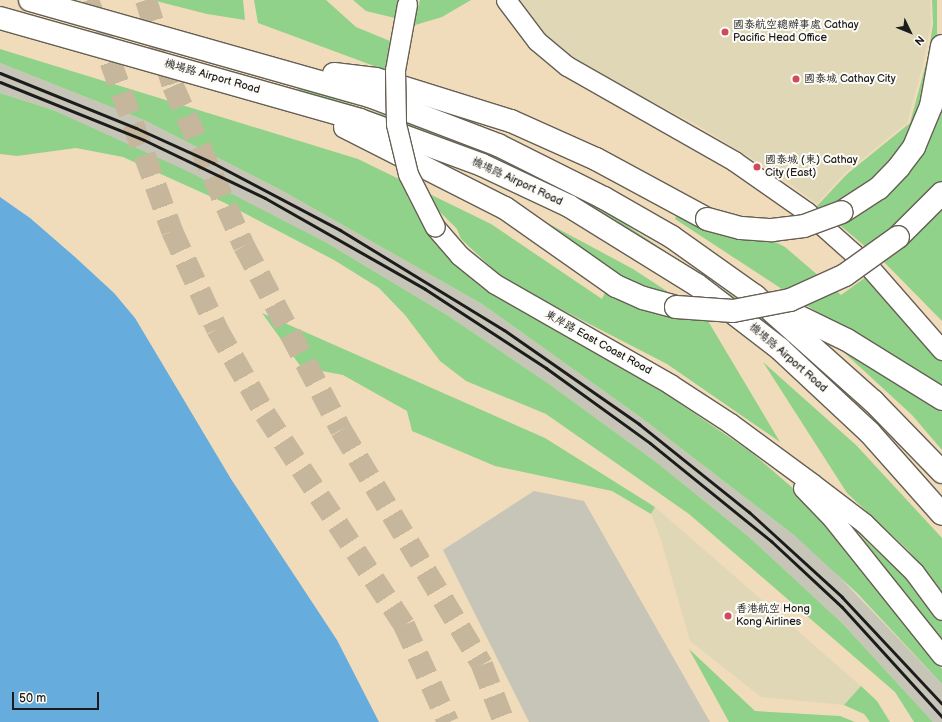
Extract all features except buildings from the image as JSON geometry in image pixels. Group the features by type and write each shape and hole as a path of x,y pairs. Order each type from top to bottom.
{"highway":[{"path":"30,0 267,65 372,97 498,145 624,210 672,238 755,296 873,401 942,472"},
{"name":"機場路 Airport Road","path":"0,18 292,100 385,128 482,165 569,206 671,267 751,325 819,383 875,438 942,514"},
{"path":"267,65 376,80 511,121 596,159 707,219 741,228 772,230 804,226 842,212 879,188 911,152 931,106 942,46"},
{"path":"292,100 505,208 616,286 643,298 676,307 733,311 790,300 845,275 898,237 942,192"},
{"path":"755,296 847,340 942,399"}],"main road":[{"path":"506,0 537,41 567,66 734,161 807,212 871,269 940,345"},
{"name":"東岸路 East Coast Road","path":"408,2 395,70 396,124 408,174 435,226 459,255 494,284 670,384 753,439 864,523 914,572 942,610"},
{"path":"753,439 832,518 942,656"}],"shaded area":[{"path":"517,0 930,0 931,23 923,65 907,123 845,173 817,204 777,174 697,125 581,65 555,45 533,23"},
{"path":"0,63 144,120 281,190 482,304 643,419 794,535 826,563 942,684 942,722 933,722 842,623 749,537 656,462 549,384 447,315 327,243 53,110 0,93"},
{"path":"534,491 584,501 710,722 529,722 443,550"},
{"path":"655,507 861,686 844,705 761,697 690,641 661,540 651,514"}],"green space":[{"path":"152,0 243,0 245,20 207,14"},
{"path":"254,0 326,0 356,27 390,41 385,70 258,23"},
{"path":"353,0 400,0 395,18 366,11"},
{"path":"420,0 471,0 442,17 412,26"},
{"path":"932,0 937,0 937,46 942,86 942,321 885,263 817,206 847,174 910,123 928,56 933,24"},
{"path":"0,49 358,159 491,224 602,299 614,273 538,218 633,269 705,316 780,442 667,364 506,281 461,239 457,229 433,205 407,196 426,231 465,270 666,394 751,452 809,502 942,669 942,684 857,593 794,535 643,419 482,304 281,190 144,120 0,63"},
{"path":"300,87 426,129 498,158 599,207 784,330 779,338 595,213 296,95"},
{"path":"0,93 53,110 187,171 327,243 447,315 549,384 656,462 749,537 842,623 933,722 914,722 895,692 689,514 546,414 466,381 440,361 405,315 379,288 334,260 225,203 123,157 76,148 17,156 0,154"},
{"path":"686,196 785,247 841,295 866,277 903,314 942,361 942,394 675,219"},
{"path":"262,313 545,438 655,507 651,514 612,491 495,466 412,431 407,411 343,375 301,367"},
{"path":"836,345 942,410 942,450 912,415"},
{"path":"763,362 856,445 942,538 942,647 836,513 907,579 920,565 908,550 847,493"},
{"path":"689,649 755,711 840,716 855,722 729,722"},
{"path":"861,686 877,701 890,722 870,722 864,714 844,705"}],"water":[{"path":"0,197 30,218 75,257 114,293 135,318 231,479 337,640 379,722 0,722"}],"tunnel":[{"path":"88,0 172,231 217,329 265,414 404,625 448,722"},
{"path":"146,0 173,86 244,246 341,430 482,665 504,722"}],"railway":[{"path":"0,73 136,128 213,163 340,230 504,330 639,424 749,512 842,597 942,704"},
{"path":"0,82 144,140 265,198 425,289 546,368 650,443 771,541 842,607 942,717"}],"place":[{"name":"國泰航空總辦事處 Cathay Pacific Head Office","path":"725,32"},
{"name":"國泰城 Cathay City","path":"796,79"},
{"name":"國泰城 (東) Cathay City (East)","path":"757,167"},
{"name":"香港航空 Hong Kong Airlines","path":"728,616"}]}
